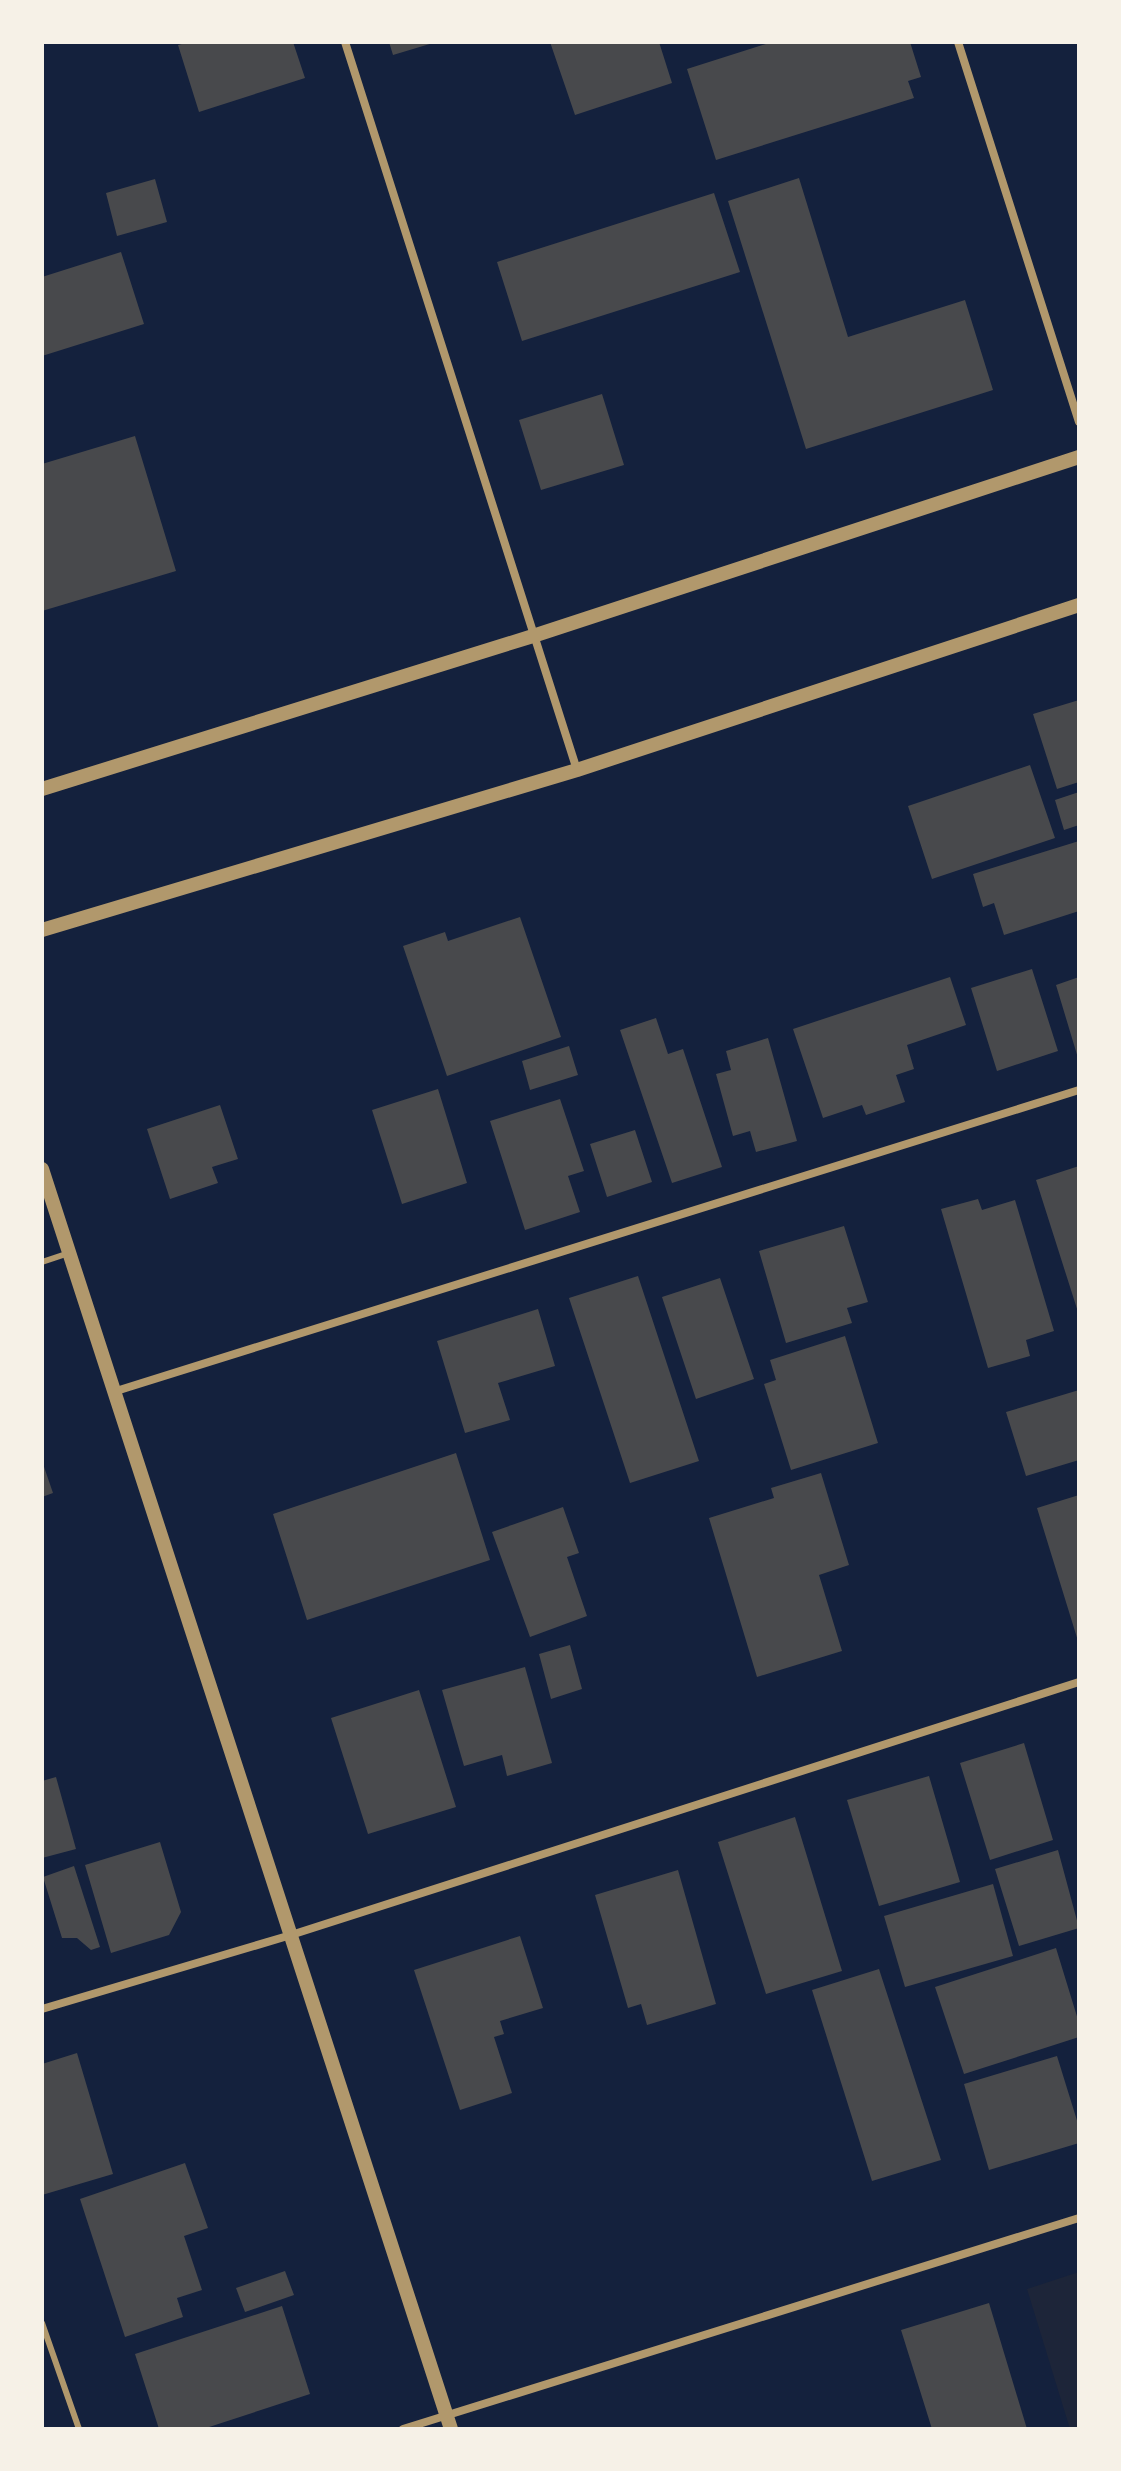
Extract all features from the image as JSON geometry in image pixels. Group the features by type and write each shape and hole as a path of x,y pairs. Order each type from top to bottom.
{"street":[{"path":"345,42 577,770"},
{"path":"958,42 1079,422"},
{"path":"42,789 533,636 1079,457"},
{"path":"42,930 577,770 1079,605"},
{"path":"112,1392 1079,1090"},
{"path":"42,1169 449,2422"},
{"path":"42,2009 291,1935 1079,1682"},
{"path":"403,2429 449,2422 1079,2218"}],"lane":[{"path":"42,1262 70,1253"},
{"path":"42,2323 79,2429"}],"shaded area":[{"path":"1079,2272 1079,2429 1070,2429 1027,2289"}],"building":[{"path":"189,42 293,42 305,78 199,112 178,45"},
{"path":"389,42 433,42 433,43 393,55"},
{"path":"550,42 659,42 672,83 575,115"},
{"path":"772,42 910,42 921,77 908,81 914,98 716,160 687,69"},
{"path":"799,178 848,337 965,300 993,390 806,449 728,201"},
{"path":"155,179 167,222 117,236 106,193"},
{"path":"714,193 740,272 522,341 497,262"},
{"path":"121,252 144,324 42,356 42,277"},
{"path":"602,394 624,465 541,490 519,420"},
{"path":"135,436 176,571 42,611 42,464"},
{"path":"1079,700 1079,782 1057,789 1033,714"},
{"path":"1030,765 1055,838 932,879 908,806"},
{"path":"1079,792 1079,825 1064,830 1055,800"},
{"path":"1079,841 1079,911 1004,935 994,903 983,907 973,874"},
{"path":"520,917 561,1037 447,1076 403,946 445,932 448,941"},
{"path":"1032,969 1058,1051 997,1071 971,988"},
{"path":"950,977 966,1025 907,1045 914,1069 896,1075 905,1102 866,1115 862,1105 823,1118 793,1029"},
{"path":"1079,977 1079,1058 1078,1058 1056,985"},
{"path":"656,1018 668,1054 683,1049 722,1167 672,1183 620,1030"},
{"path":"768,1038 797,1141 756,1152 750,1131 733,1136 716,1074 731,1070 726,1051"},
{"path":"569,1046 578,1075 530,1090 522,1061"},
{"path":"438,1089 467,1183 402,1204 372,1110"},
{"path":"560,1099 584,1171 568,1176 580,1212 525,1230 490,1121"},
{"path":"220,1105 238,1159 212,1167 218,1183 170,1199 147,1129"},
{"path":"635,1130 652,1182 607,1197 590,1144"},
{"path":"1079,1166 1079,1312 1078,1312 1036,1180"},
{"path":"978,1199 982,1210 1015,1200 1054,1331 1026,1340 1030,1356 988,1368 941,1209"},
{"path":"844,1226 868,1302 847,1308 852,1323 786,1343 759,1251"},
{"path":"638,1276 699,1461 630,1483 569,1298"},
{"path":"720,1278 754,1379 696,1399 662,1297"},
{"path":"538,1309 555,1366 498,1383 510,1420 465,1433 437,1341"},
{"path":"845,1336 878,1443 791,1470 764,1384 776,1380 770,1360"},
{"path":"1079,1390 1079,1460 1026,1476 1006,1412"},
{"path":"456,1453 490,1560 307,1620 273,1514"},
{"path":"42,1461 53,1493 42,1497"},
{"path":"821,1473 849,1565 819,1575 842,1651 757,1677 709,1518 774,1498 771,1488"},
{"path":"1079,1495 1079,1640 1078,1641 1037,1508"},
{"path":"563,1507 579,1553 567,1557 587,1616 530,1637 492,1532"},
{"path":"570,1645 582,1689 551,1699 539,1654"},
{"path":"525,1667 552,1763 507,1776 502,1755 464,1766 442,1690"},
{"path":"419,1690 456,1807 368,1834 331,1718"},
{"path":"1024,1743 1053,1840 990,1860 960,1763"},
{"path":"929,1776 960,1882 879,1906 847,1800"},
{"path":"56,1777 76,1849 42,1858 42,1781"},
{"path":"795,1817 842,1971 766,1994 718,1842"},
{"path":"160,1842 181,1912 169,1935 111,1953 85,1865"},
{"path":"1058,1850 1079,1928 1019,1946 995,1869"},
{"path":"74,1866 100,1947 91,1950 77,1938 62,1938 43,1877"},
{"path":"678,1870 716,2004 647,2025 641,2004 628,2008 595,1895"},
{"path":"993,1884 1013,1956 905,1987 884,1916"},
{"path":"520,1936 543,2008 500,2021 504,2034 494,2037 512,2093 460,2110 414,1970"},
{"path":"1056,1948 1079,2023 1079,2037 964,2074 935,1987"},
{"path":"879,1969 941,2160 872,2181 812,1990"},
{"path":"77,2053 113,2174 42,2195 42,2064"},
{"path":"1057,2056 1079,2127 1079,2143 989,2170 964,2084"},
{"path":"185,2163 208,2228 184,2236 202,2290 177,2298 183,2317 125,2337 80,2199"},
{"path":"285,2271 294,2295 245,2312 236,2288"},
{"path":"989,2303 1027,2429 932,2429 901,2330"},
{"path":"282,2306 310,2394 203,2429 159,2429 135,2354"}]}
